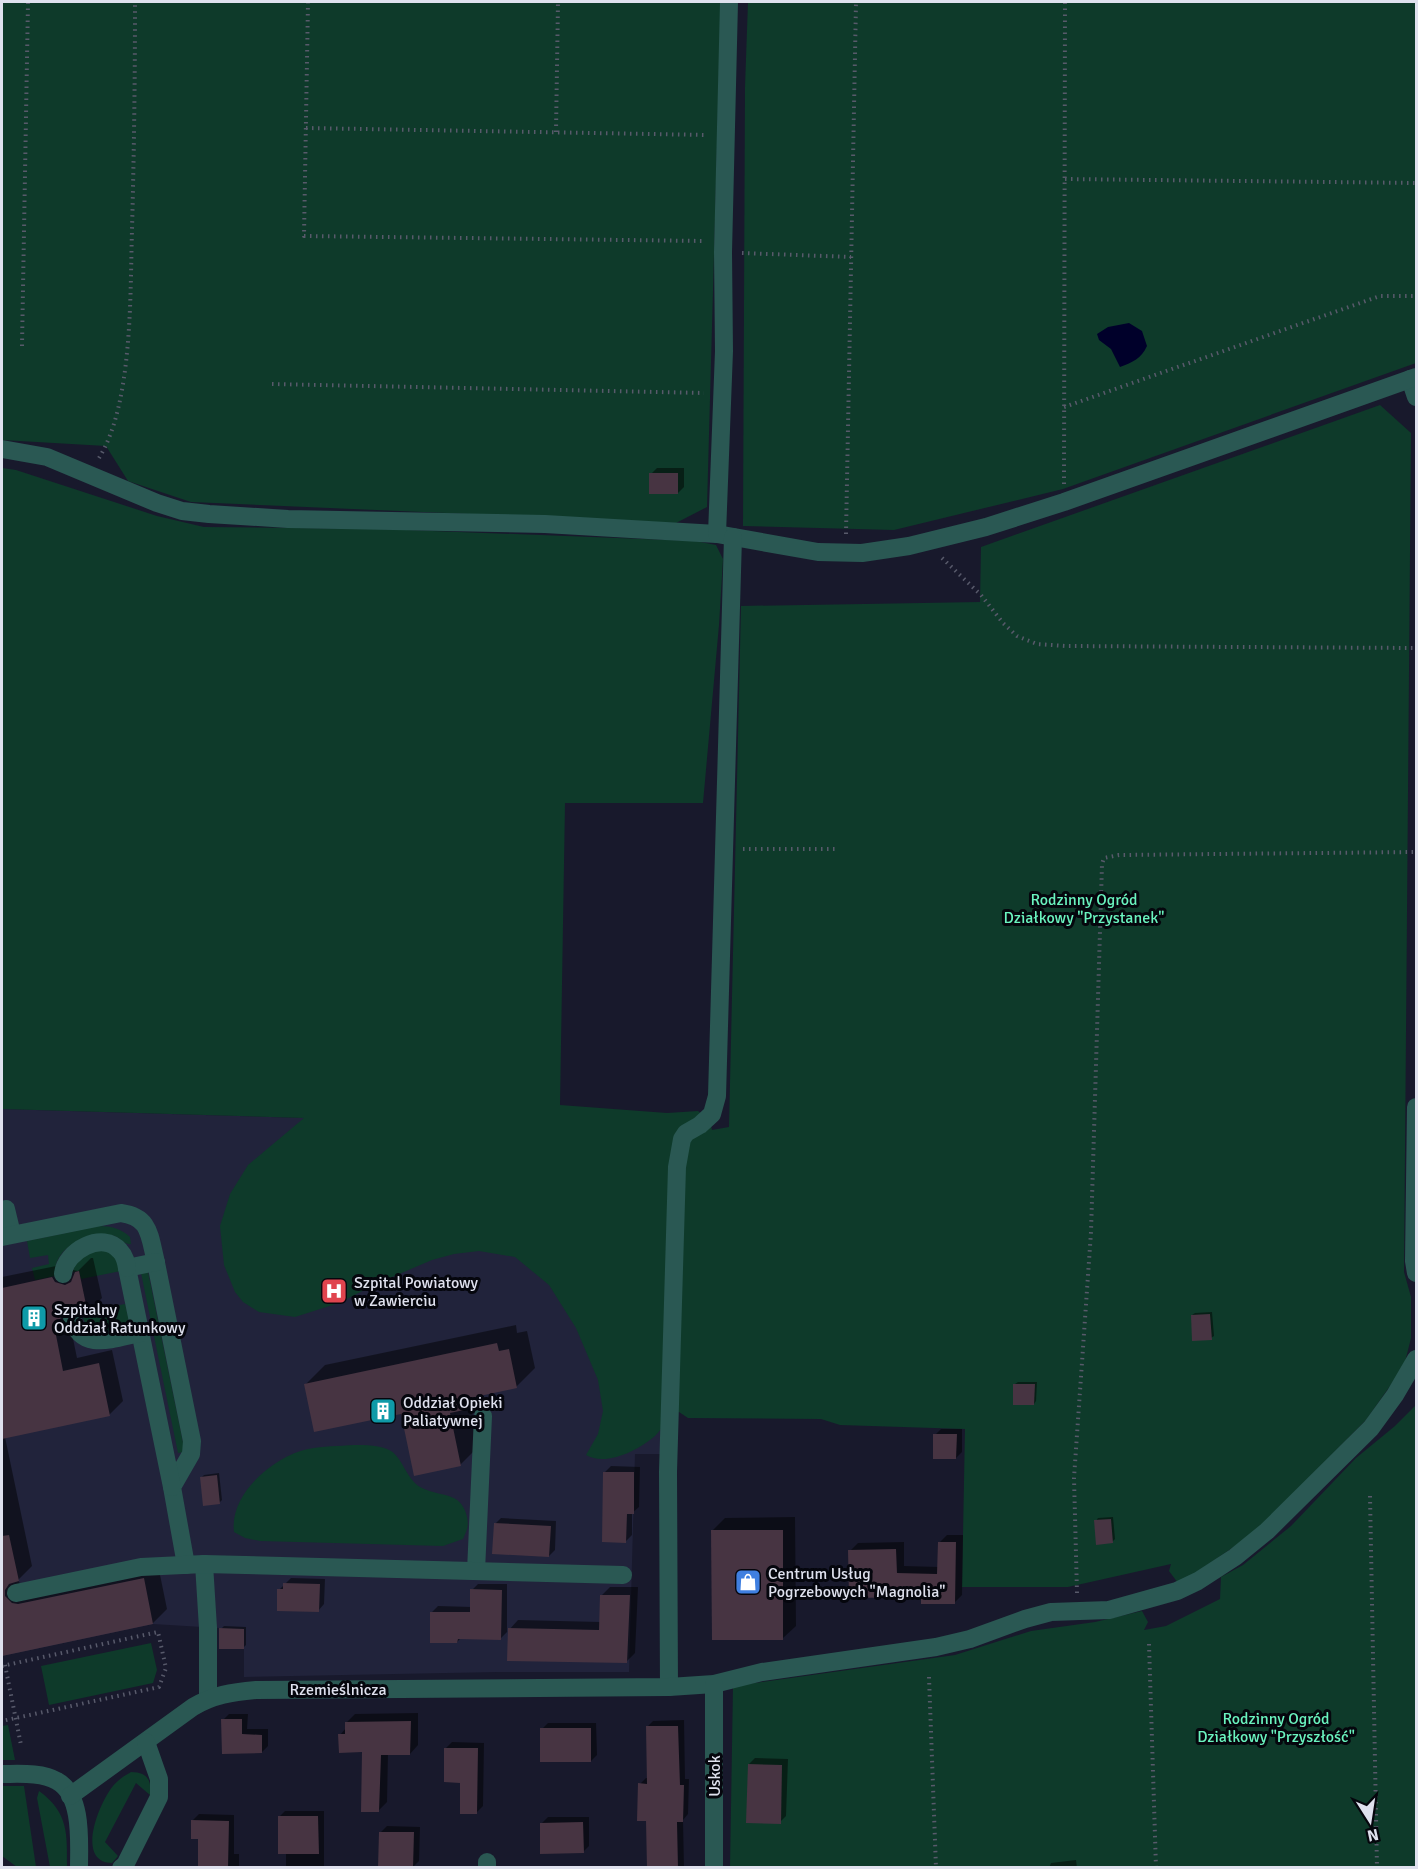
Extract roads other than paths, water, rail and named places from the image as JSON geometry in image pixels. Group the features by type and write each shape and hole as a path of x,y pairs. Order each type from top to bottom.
{"street":[{"path":"669,1687 668,1472 677,1167 682,1139 686,1133 700,1125 712,1114 717,1096 724,849 723,247 729,2"},
{"path":"2,449 47,457 88,476 182,511 288,519 545,524 725,536 818,552 862,553 925,542 986,527 1064,502 1413,378 1416,397"},
{"path":"1416,1107 1414,1261 1416,1273"},
{"path":"6,1209 7,1235 121,1213 134,1215 144,1222 156,1262 192,1441 191,1454 172,1487"},
{"path":"63,1274 66,1262 77,1251 99,1244 113,1245 123,1254 172,1487 195,1564 208,1628 208,1698"},
{"path":"127,1268 156,1262"},
{"path":"72,1317 78,1332 88,1340 106,1340 140,1333"},
{"name":"Rzemieślnicza","path":"70,1796 208,1698 232,1692 669,1687 714,1684 762,1672 936,1647 970,1640 1025,1619 1051,1612 1109,1610 1177,1591 1198,1581 1235,1557 1275,1524 1371,1428 1395,1395 1416,1359"},
{"path":"476,1571 483,1416"},
{"path":"16,1593 141,1567 195,1564 623,1575"},
{"name":"Uskok","path":"714,1684 714,1868"},
{"path":"121,1868 159,1797 159,1779 146,1742"},
{"path":"2,1774 44,1777 58,1781 70,1796 76,1811 79,1828 79,1868"}],"place":[{"name":"Szpital Powiatowy w Zawierciu","path":"334,1291"},
{"name":"Szpitalny Oddział Ratunkowy","path":"34,1318"},
{"name":"Oddział Opieki Paliatywnej","path":"383,1411"},
{"name":"Centrum Usług Pogrzebowych \"Magnolia\"","path":"748,1582"}],"park label":[{"name":"Rodzinny Ogród Działkowy \"Przystanek\"","path":"1084,908"},
{"name":"Rodzinny Ogród Działkowy \"Przyszłość\"","path":"1276,1727"}]}
